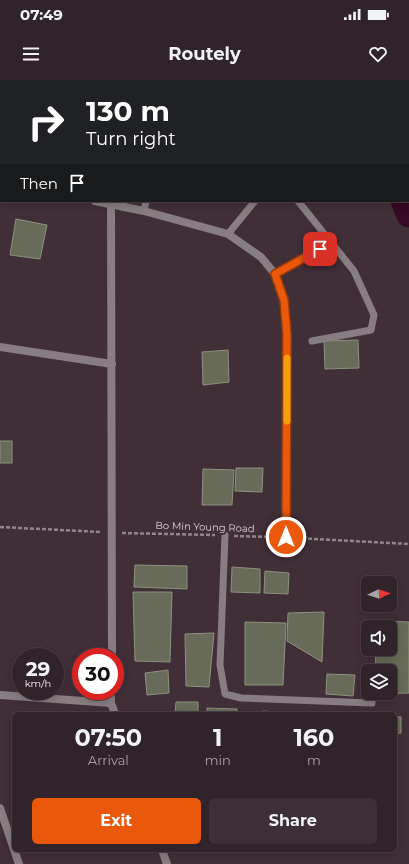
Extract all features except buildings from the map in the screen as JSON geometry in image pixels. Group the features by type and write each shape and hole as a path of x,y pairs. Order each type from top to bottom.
{"street":[{"path":"100,202 144,210 228,234 261,257 275,274 284,300 287,335 286,537"},
{"path":"111,204 112,648"},
{"path":"0,347 112,364"},
{"path":"0,695 111,703 114,712"},
{"path":"0,809 12,844"},
{"path":"15,852 19,864"},
{"path":"163,852 167,864"}],"lane":[{"path":"144,210 146,202"},
{"path":"228,234 254,202"},
{"path":"299,202 354,271 374,315 371,330 312,341"},
{"path":"275,274 331,242"},
{"path":"225,535 220,665 225,694 241,698 372,703"}],"path":[{"name":"Bo Min Young Road","path":"0,527 286,537 409,544"}],"waterway":[{"path":"403,202 409,215"}],"slow traffic":[{"path":"287,358 287,421"}],"route":[{"path":"286,537 287,335 284,300 275,274 320,249"}]}
